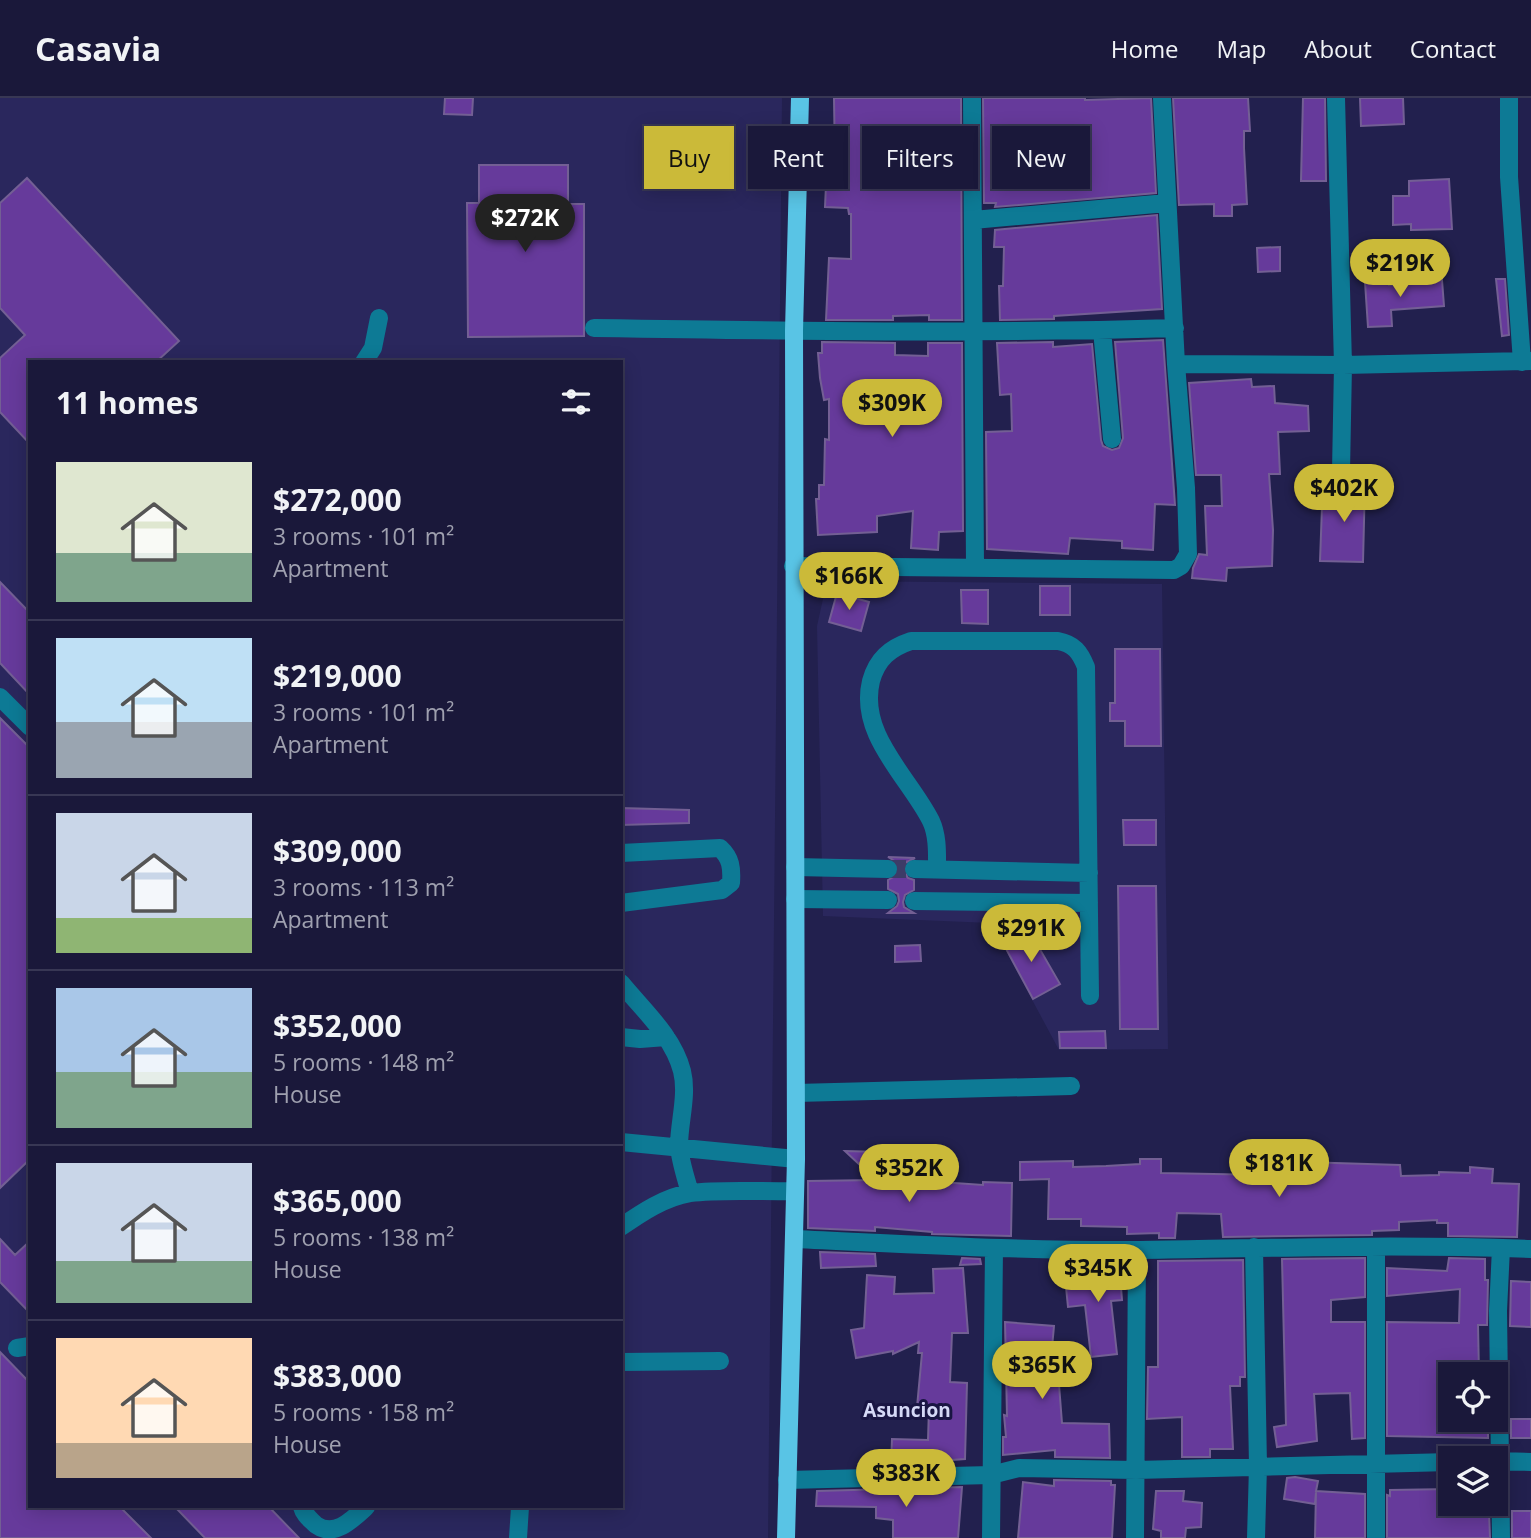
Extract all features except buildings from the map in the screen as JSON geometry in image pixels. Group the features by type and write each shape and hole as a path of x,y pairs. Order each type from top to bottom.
{"main road":[{"path":"786,1538 796,1158 793,566 794,331 800,98"}],"street":[{"path":"972,98 975,567"},
{"path":"793,566 1174,570 1181,566 1188,554 1186,488 1176,364 1162,98"},
{"path":"1336,98 1343,365 1341,471"},
{"path":"1176,364 1527,362 1509,177 1508,98"},
{"path":"973,220 1167,203"},
{"path":"365,360 373,348 379,317"},
{"path":"594,328 794,331 1175,328"},
{"path":"1102,330 1112,439"},
{"path":"937,869 937,844 932,823 874,730 869,709 869,688 874,669 895,646 911,641 1058,641 1074,647 1081,654 1086,667 1090,996"},
{"path":"0,697 28,725"},
{"path":"623,853 720,848 729,856 731,872 731,883 722,890 623,903"},
{"path":"795,867 888,869"},
{"path":"915,869 1089,873"},
{"path":"795,899 888,900"},
{"path":"914,901 1089,903"},
{"path":"623,985 666,1037 683,1073 679,1148 690,1193"},
{"path":"623,1037 666,1037"},
{"path":"796,1093 1071,1086"},
{"path":"623,1142 796,1158"},
{"path":"623,1226 669,1199 690,1193 795,1191"},
{"path":"794,1239 994,1248 1137,1250 1254,1247 1531,1249"},
{"path":"1254,1247 1258,1466 1256,1538"},
{"path":"1376,1247 1376,1538"},
{"path":"991,1538 994,1248"},
{"path":"1498,1446 1501,1248"},
{"path":"1135,1538 1137,1250"},
{"path":"623,1362 720,1361"},
{"path":"1508,1461 1531,1462"},
{"path":"787,1480 991,1475 1019,1468 1136,1470 1438,1462"},
{"path":"302,1508 321,1531 329,1534 342,1530 365,1508"},
{"path":"518,1538 520,1508"},
{"path":"1500,1516 1501,1538"}],"shaded area":[{"path":"0,98 782,98 782,126 748,126 748,189 781,189 768,1538 0,1538"},
{"path":"827,581 1162,584 1168,1049 1059,1050 991,923 823,916 817,626"}],"tunnel":[{"path":"888,869 914,869"}],"district":[{"name":"Asuncion","path":"907,1410"}]}
